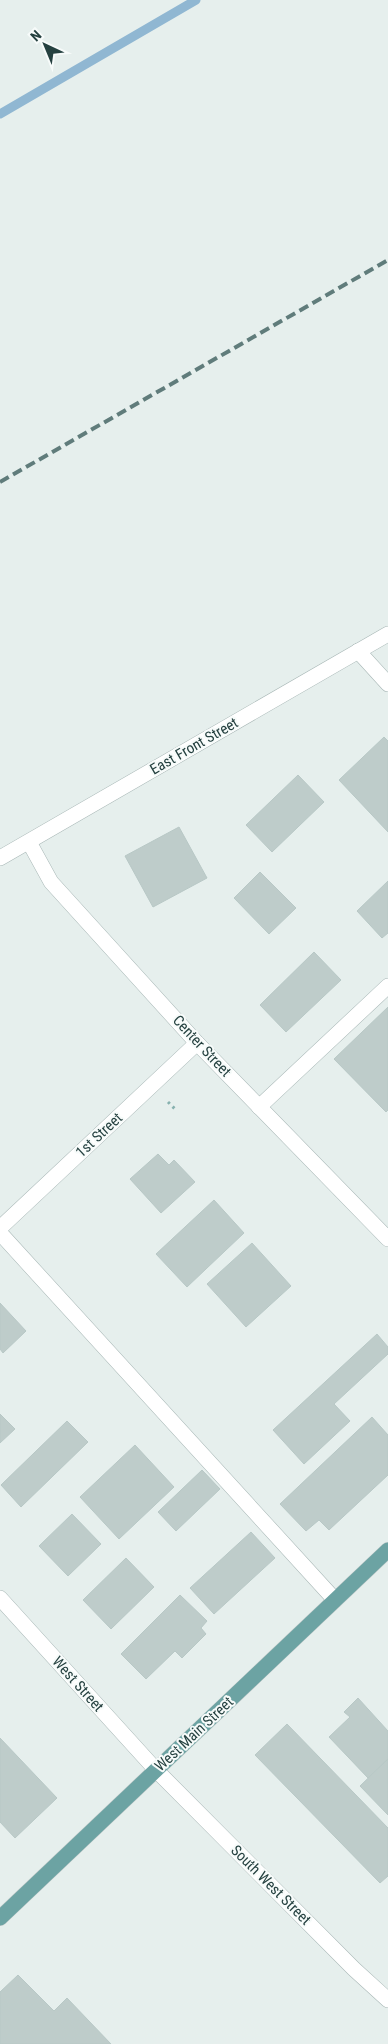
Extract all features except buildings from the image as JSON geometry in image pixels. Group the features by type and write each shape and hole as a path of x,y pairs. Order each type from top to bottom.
{"main road":[{"name":"West Main Street","path":"0,1918 388,1550"}],"street":[{"name":"East Front Street","path":"0,858 388,634"},
{"path":"358,651 388,684"},
{"name":"Center Street","path":"29,842 51,882 197,1043 388,1239"},
{"path":"259,1107 388,986"},
{"name":"1st Street","path":"0,1228 197,1043"},
{"path":"0,1233 335,1600"},
{"name":"West Street","path":"3,1606 156,1770"},
{"name":"South West Street","path":"156,1770 388,2000"}],"waterway":[{"path":"0,114 196,0"}],"railway":[{"path":"0,482 388,260"}]}
